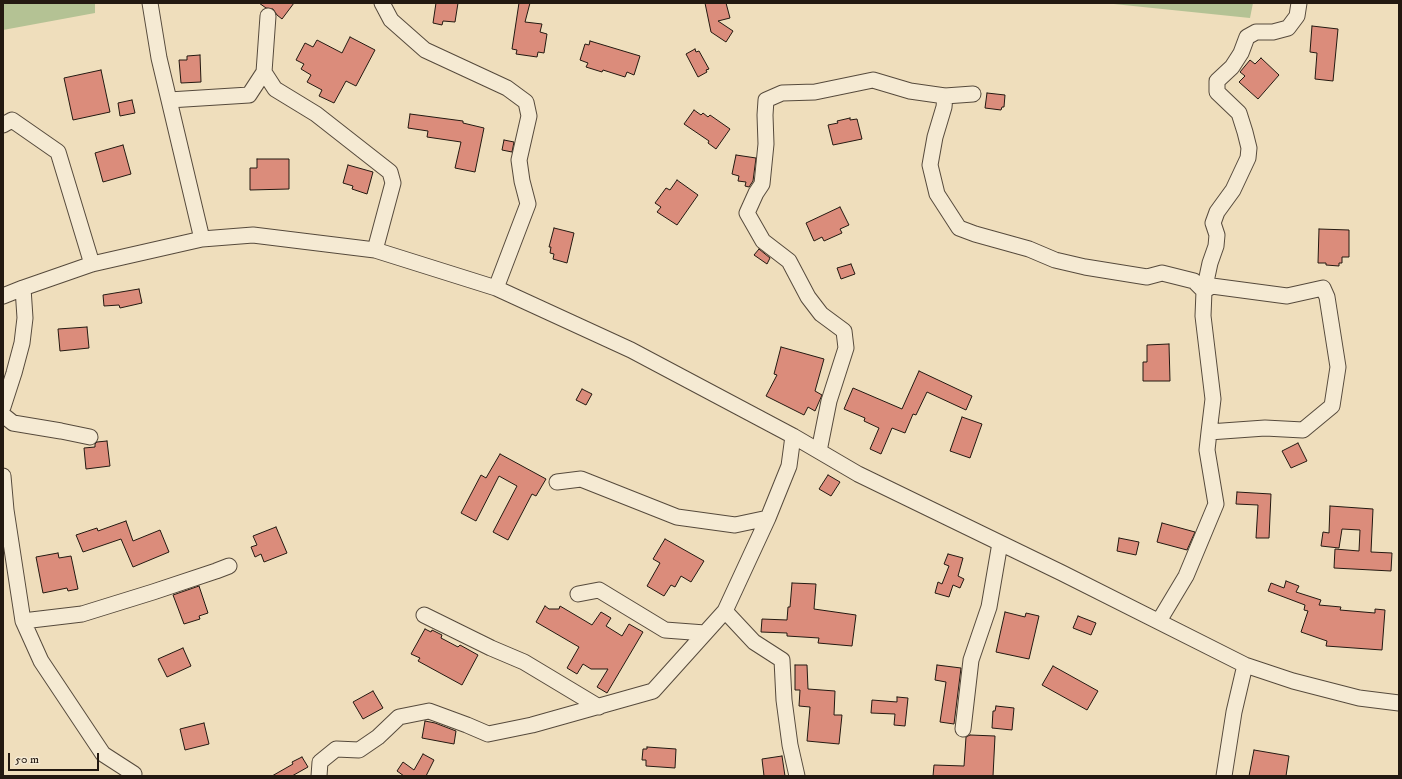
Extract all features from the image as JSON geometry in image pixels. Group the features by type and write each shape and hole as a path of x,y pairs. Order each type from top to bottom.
{"street":[{"path":"150,3 159,58 202,239"},
{"path":"382,3 391,20 425,50 507,88 526,102 529,116 520,160 522,181 528,204 496,288"},
{"path":"1159,621 1186,576 1216,504 1207,450 1213,399 1203,316 1204,292 1210,264 1216,246 1217,235 1213,223 1217,212 1233,190 1248,158 1249,148 1239,113 1217,92 1217,81 1232,67 1241,53 1247,37 1256,32 1273,32 1288,28 1297,16 1299,3"},
{"path":"169,100 249,95 264,72 268,16"},
{"path":"264,72 275,89 316,114 390,172 393,183 375,250"},
{"path":"819,450 829,401 846,348 844,331 821,314 808,297 789,261 763,241 747,213 762,184 766,144 766,100 782,93 815,92 873,80 910,92 944,96 973,94"},
{"path":"944,96 944,107 934,137 930,165 937,194 959,228 1030,248 1055,260 1086,267 1147,277 1162,273 1194,281 1204,292"},
{"path":"3,125 12,120 58,152 92,264"},
{"path":"3,296 92,264 202,239 253,235 375,250 496,288 631,350 819,450 858,474 1159,621 1245,665 1293,681 1359,698 1399,703"},
{"path":"1204,292 1212,286 1287,296 1323,288 1327,297 1338,367 1332,406 1303,430 1265,428 1209,432"},
{"path":"3,408 22,343 25,318 23,288"},
{"path":"3,415 13,423 61,430 90,437"},
{"path":"319,776 320,762 336,749 359,750 378,737 399,717 428,711 488,734 532,725 653,691 725,611 768,518 789,466 793,436"},
{"path":"3,476 7,518 23,621 41,661 103,754 134,774"},
{"path":"558,482 581,480 677,517 735,524 768,518"},
{"path":"963,729 971,660 988,607 1000,543"},
{"path":"23,621 82,614 216,572 229,566"},
{"path":"578,594 599,590 665,630 705,634"},
{"path":"725,611 754,642 782,660 784,700 790,745 797,776"},
{"path":"424,616 524,662 599,707"},
{"path":"1224,776 1234,712 1245,665"}],"green space":[{"path":"3,3 95,3 95,13 3,30"},
{"path":"1104,3 1253,3 1250,18"}],"building":[{"path":"259,3 294,3 282,19 273,9 266,8"},
{"path":"436,3 458,3 455,22 443,21 442,25 433,23"},
{"path":"519,3 530,3 525,22 542,24 540,32 547,34 544,53 538,52 537,57 516,54 517,50 512,49"},
{"path":"705,3 726,3 730,18 718,21 733,31 726,42 711,32"},
{"path":"1312,26 1338,29 1333,81 1315,79 1317,53 1310,52"},
{"path":"350,37 375,50 356,86 346,81 334,103 319,96 322,90 307,82 311,75 301,69 304,64 296,60 305,43 313,47 317,40 342,53"},
{"path":"590,41 640,56 634,75 627,72 625,77 603,70 602,72 586,67 588,63 580,60 585,44 589,45"},
{"path":"695,49 696,52 699,51 709,69 706,70 707,72 698,77 686,54"},
{"path":"200,55 201,82 181,83 179,60 187,60 187,56"},
{"path":"1261,58 1279,75 1258,99 1239,82 1245,76 1240,72 1250,60 1255,64"},
{"path":"101,70 110,112 73,120 64,78"},
{"path":"987,93 1005,95 1004,107 1002,107 1001,110 985,108"},
{"path":"132,100 135,113 120,116 118,103"},
{"path":"694,110 701,115 703,113 708,117 710,115 730,129 716,149 708,143 709,141 684,124"},
{"path":"410,114 463,121 463,123 484,128 475,172 455,168 461,142 427,137 428,131 408,128"},
{"path":"850,118 850,120 857,119 862,139 833,145 828,125"},
{"path":"504,140 514,142 512,152 502,150"},
{"path":"123,145 131,174 103,182 95,153"},
{"path":"736,155 756,158 753,181 749,187 745,186 746,182 738,181 739,176 732,174"},
{"path":"257,159 289,159 289,189 250,190 250,168 257,168"},
{"path":"348,165 373,172 367,194 352,189 353,186 343,183"},
{"path":"677,180 698,195 677,225 657,212 661,207 655,203 666,188 670,190"},
{"path":"840,207 849,225 840,229 842,233 824,241 822,237 814,241 806,223"},
{"path":"554,228 574,233 567,263 553,259 554,254 550,253 551,247 549,247"},
{"path":"1319,229 1349,230 1349,257 1342,257 1342,263 1339,263 1339,266 1318,263"},
{"path":"759,249 770,258 767,264 754,255"},
{"path":"851,264 855,274 841,279 837,268"},
{"path":"139,289 142,303 120,308 119,305 104,306 103,295"},
{"path":"87,327 89,348 60,351 58,329"},
{"path":"1169,344 1170,381 1143,381 1143,362 1147,362 1147,345"},
{"path":"781,347 824,359 815,391 822,395 815,411 808,407 804,415 766,396 777,375 774,374"},
{"path":"919,371 972,396 966,410 927,392 916,415 913,414 905,433 892,428 881,454 870,449 879,428 864,421 865,418 844,409 853,388 902,409"},
{"path":"582,389 592,394 586,405 576,400"},
{"path":"962,417 982,424 970,458 950,451"},
{"path":"107,441 110,466 86,469 84,448 95,447 97,442"},
{"path":"1298,443 1307,461 1291,468 1282,451"},
{"path":"500,454 546,479 536,496 532,494 508,540 493,532 517,486 499,476 476,521 461,513 481,475 486,478"},
{"path":"828,475 840,482 831,496 819,489"},
{"path":"1237,492 1271,494 1269,538 1256,538 1258,505 1236,504"},
{"path":"1330,506 1373,509 1371,552 1392,553 1391,571 1334,568 1335,549 1359,551 1360,530 1342,529 1339,548 1321,546 1323,532 1329,533"},
{"path":"126,521 133,541 160,530 169,552 133,567 121,539 83,552 76,535 97,528 98,531"},
{"path":"1162,523 1195,532 1187,550 1157,542"},
{"path":"276,527 287,553 264,562 261,554 255,557 251,547 257,545 253,536"},
{"path":"1119,538 1139,542 1136,555 1117,551"},
{"path":"665,539 704,561 691,582 681,576 675,587 671,585 664,596 647,586 660,563 653,559"},
{"path":"58,553 59,558 71,556 78,589 68,591 67,588 43,593 36,557"},
{"path":"948,554 963,558 958,576 964,579 960,588 953,585 949,597 935,593 938,582 942,584 949,566 944,564"},
{"path":"1286,581 1299,586 1296,592 1321,600 1319,605 1341,607 1340,610 1375,613 1375,609 1385,610 1382,650 1326,646 1327,641 1301,632 1308,611 1304,610 1305,605 1268,591 1271,583 1284,588"},
{"path":"792,583 816,584 814,609 856,615 852,646 818,643 819,638 787,636 787,633 761,632 762,619 787,620 788,607 790,607"},
{"path":"199,586 208,613 199,616 200,619 184,624 173,595"},
{"path":"545,606 549,609 559,609 560,606 592,625 601,612 611,618 606,626 622,636 629,624 643,632 607,693 597,687 608,669 591,669 583,664 577,674 567,668 579,647 536,622"},
{"path":"1005,612 1025,617 1026,613 1039,616 1029,659 996,652"},
{"path":"1078,616 1096,623 1091,635 1073,628"},
{"path":"425,629 431,632 432,630 442,635 441,638 458,647 460,645 478,655 462,685 418,661 420,658 411,654"},
{"path":"183,648 191,666 167,677 158,659"},
{"path":"795,665 807,665 808,689 835,691 834,715 842,715 839,744 807,741 810,707 799,706 800,690 795,690"},
{"path":"937,665 961,668 954,724 940,722 946,682 935,680"},
{"path":"1053,666 1098,691 1087,710 1042,685"},
{"path":"373,691 383,708 363,719 353,702"},
{"path":"897,697 908,698 905,726 894,725 895,714 871,713 872,700 897,702"},
{"path":"996,706 1014,708 1012,730 992,728 993,711 995,711"},
{"path":"425,721 456,731 454,744 422,738"},
{"path":"204,723 209,744 185,750 180,729"},
{"path":"970,735 995,736 993,776 933,776 934,765 964,766 966,737"},
{"path":"647,747 676,749 675,768 646,766 646,760 642,760 643,749 647,749"},
{"path":"1254,750 1289,756 1286,776 1249,776"},
{"path":"423,754 434,760 426,776 404,776 397,771 403,762 414,770"},
{"path":"782,756 785,776 764,776 762,759"},
{"path":"302,757 308,767 292,776 272,776 293,764 292,762"}]}
